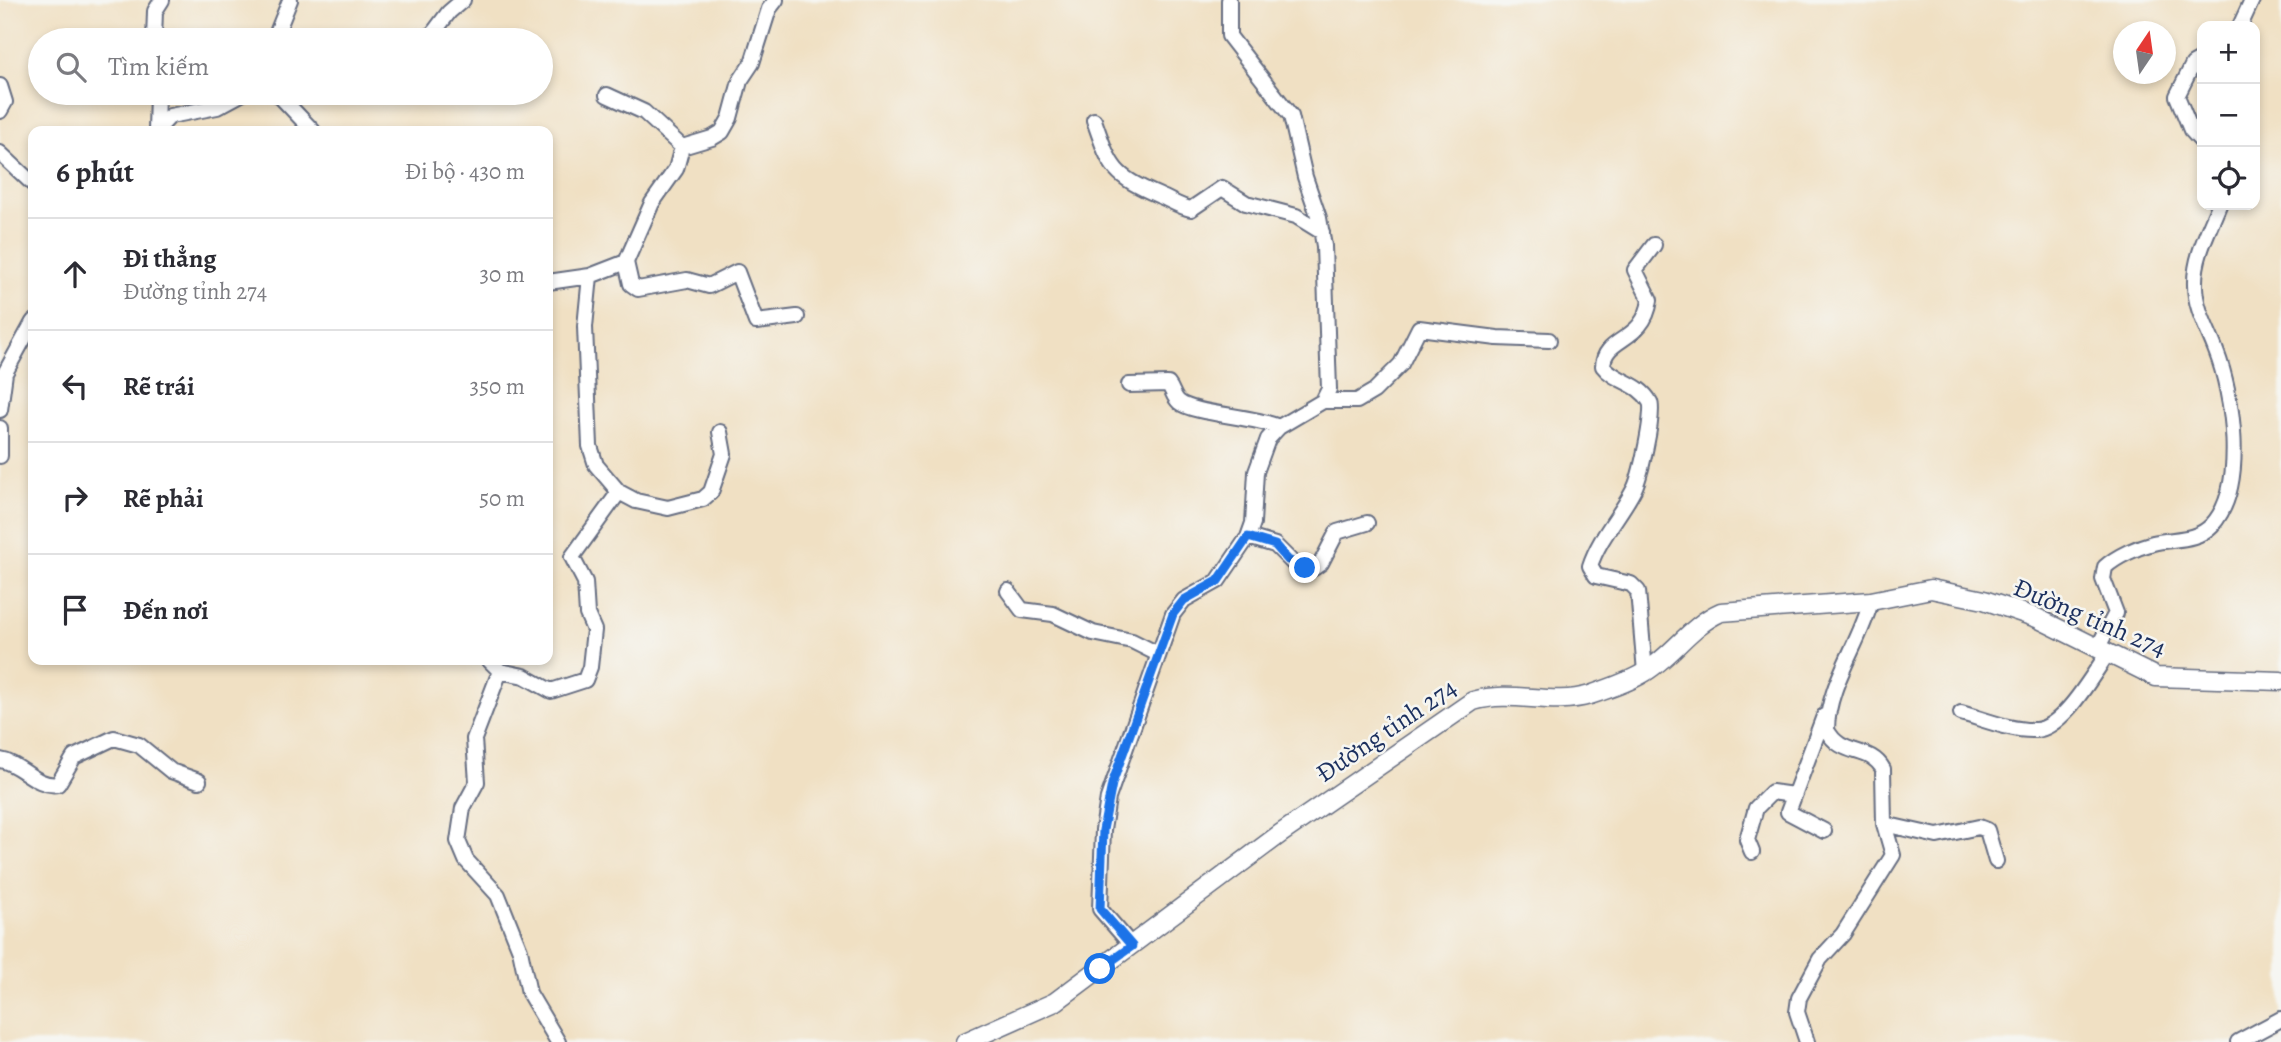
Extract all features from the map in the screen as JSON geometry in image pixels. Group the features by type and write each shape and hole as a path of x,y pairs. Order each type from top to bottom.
{"main road":[{"name":"Đường tỉnh 274","path":"965,1042 1055,1002 1280,834 1473,701 1507,694 1575,699 1645,672 1706,618 1721,611 1871,601 1931,589 1950,592 2037,618 2156,677 2281,681"}],"street":[{"path":"154,28 155,11 162,0"},
{"path":"279,28 290,0"},
{"path":"437,28 463,0"},
{"path":"682,147 712,138 722,132 732,111 740,81 755,55 769,9 776,0"},
{"path":"1229,0 1229,36 1291,116 1322,232 1329,389 1323,401"},
{"path":"2242,21 2252,0"},
{"path":"2197,62 2193,64 2176,96 2191,130 2197,137"},
{"path":"0,86 5,102 0,111"},
{"path":"607,94 644,112 682,147"},
{"path":"156,126 157,105"},
{"path":"161,126 170,116 222,105"},
{"path":"288,105 308,126"},
{"path":"1094,120 1107,159 1122,178 1137,187 1191,209 1222,188 1246,203 1296,216 1322,232"},
{"path":"682,147 676,169 652,203 626,262 631,284 638,289 687,280 709,286 737,272 756,322 797,317"},
{"path":"0,153 28,179"},
{"path":"1961,713 2024,729 2045,729 2061,717 2103,650 2116,613 2103,579 2105,566 2154,543 2200,534 2212,526 2228,495 2235,443 2220,363 2199,311 2194,283 2198,259 2218,210"},
{"path":"1645,672 1636,587 1596,576 1590,566 1619,510 1634,489 1652,414 1649,400 1640,390 1603,366 1608,351 1642,325 1650,300 1635,270 1654,245"},
{"path":"553,281 590,276 626,262"},
{"path":"590,276 585,327 590,446 596,465 619,492 636,501 662,508 708,496 724,454 720,432"},
{"path":"1132,946 1100,909 1103,830 1112,784 1178,606 1218,581 1248,537 1253,523 1260,453 1279,427 1323,401 1357,401 1374,391 1401,364 1419,328 1497,338 1549,340"},
{"path":"0,410 5,373 28,331"},
{"path":"1129,385 1168,384 1175,399 1185,407 1242,415 1279,427"},
{"path":"0,428 0,456"},
{"path":"494,665 500,671 524,676 551,691 585,680 590,667 594,631 586,608 585,582 572,557 619,492"},
{"path":"1248,537 1275,545 1296,565 1314,568 1321,563 1337,532 1367,523"},
{"path":"1008,591 1021,610 1053,614 1093,633 1132,641 1158,654"},
{"path":"1824,831 1791,816 1788,807 1866,621 1871,601"},
{"path":"500,671 474,739 477,782 463,807 458,841 466,860 498,895 520,950 529,993 558,1042"},
{"path":"1807,1042 1797,1012 1799,998 1821,960 1843,934 1870,888 1891,862 1893,848 1884,824 1884,769 1872,757 1840,747 1832,740 1826,730 1830,702"},
{"path":"0,760 17,765 38,780 52,785 63,779 74,757 114,738 139,745 171,771 199,781"},
{"path":"1752,852 1746,840 1759,802 1772,792 1793,795"},
{"path":"1884,824 1937,836 1979,827 1987,830 1996,862"},
{"path":"2238,1042 2281,1019"}],"route":[{"path":"1100,969 1132,946 1103,916 1100,909 1105,813 1112,784 1173,614 1184,600 1218,581 1248,537 1275,545 1288,560 1305,568"}]}
